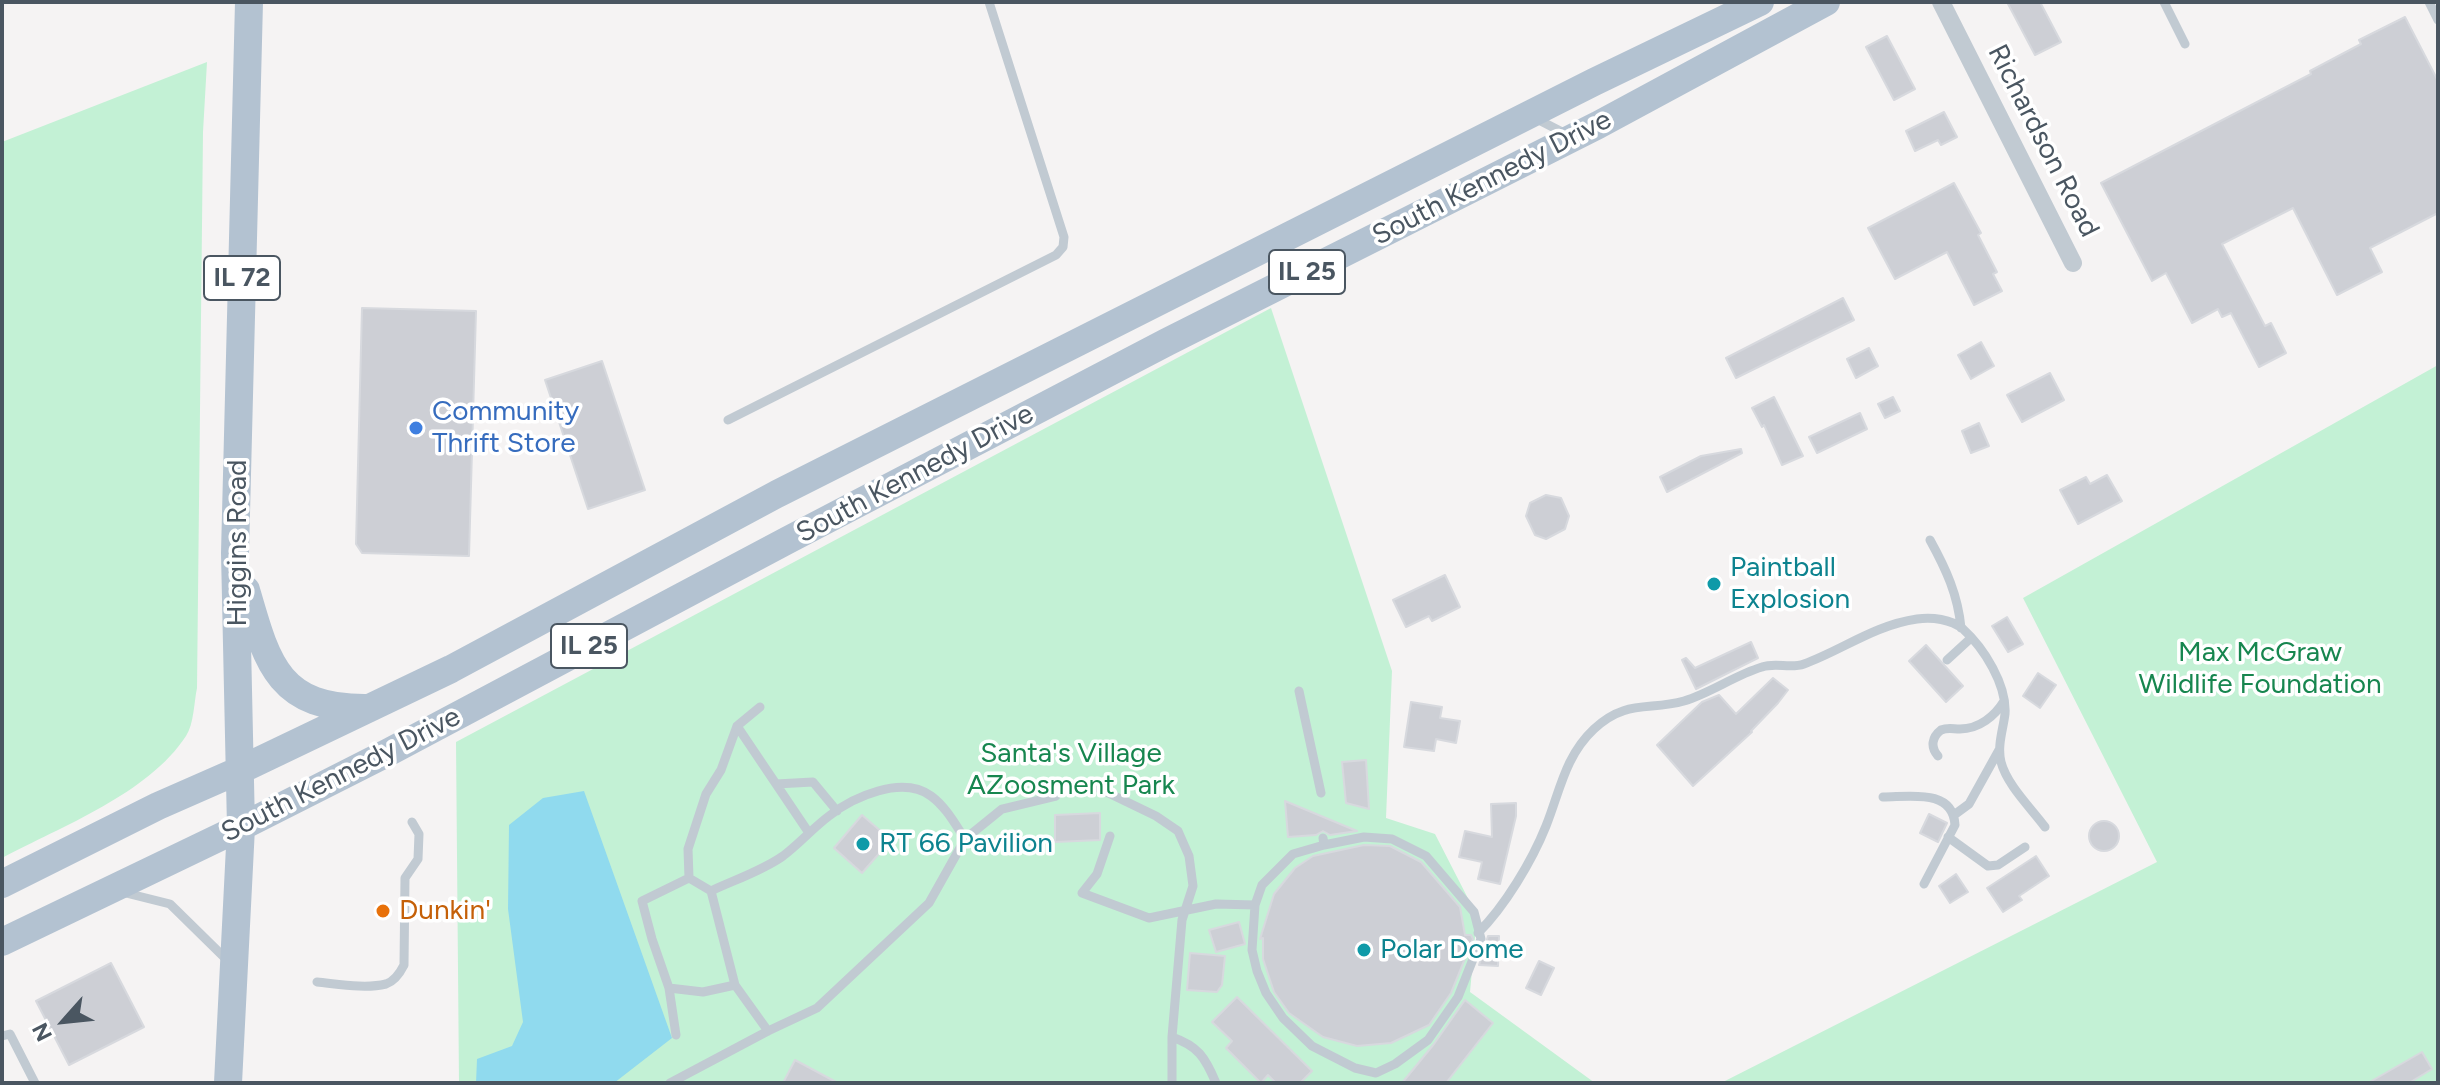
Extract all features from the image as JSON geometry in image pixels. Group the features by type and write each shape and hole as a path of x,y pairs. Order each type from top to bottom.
{"main road":[{"name":"Higgins Road","path":"228,1083 241,827 235,553 249,2"},
{"name":"South Kennedy Drive","path":"2,884 158,806 451,669 777,494 1760,2"},
{"name":"South Kennedy Drive","path":"2,942 241,827 1167,342 1573,138 1826,2"},
{"path":"235,553 263,649 277,675 298,692 338,708 372,708"}],"street":[{"name":"Richardson Road","path":"1941,2 2073,263"}],"lane":[{"path":"728,420 1056,255 1063,247 1064,237 989,2"},
{"path":"2164,2 2185,44"},
{"path":"2429,2 2438,20"},
{"path":"1529,115 1573,138"},
{"path":"1930,540 1951,580 1961,628"},
{"path":"1478,933 1495,916 1536,847 1571,758 1592,730 1610,717 1637,706 1681,702 1763,666 1807,663 1851,640 1910,620 1933,618 1961,628 1971,638 1996,677 2005,700 2000,759 2045,827"},
{"path":"1947,660 1971,638"},
{"path":"1299,691 1321,793"},
{"path":"1938,756 1933,745 1941,730 1965,729 1982,723 2005,700"},
{"path":"689,878 688,849 706,794 721,770 737,726 760,707"},
{"path":"737,726 809,833"},
{"path":"1954,815 1969,804 2000,747"},
{"path":"776,784 813,782 837,811"},
{"path":"711,891 782,857 837,811 884,789 909,787 930,795 949,814 965,839"},
{"path":"1098,788 1156,816 1178,831 1189,856 1193,886 1182,920 1172,1037 1172,1083"},
{"path":"670,1083 817,1008 929,903 965,839 1002,809 1056,796"},
{"path":"1883,797 1933,797 1943,801 1954,815 1955,825 1924,884"},
{"path":"317,982 388,984 404,965 405,878 418,859 419,834 412,822"},
{"path":"1110,836 1097,874 1082,893 1149,918 1216,904 1255,905"},
{"path":"1364,837 1392,839 1426,856 1474,912 1481,939 1458,997 1428,1040 1395,1064 1376,1073 1355,1068 1312,1046 1283,1018 1266,993 1254,961 1255,905 1262,885 1293,854 1324,842 1364,837"},
{"path":"1948,837 1988,866 1998,865 2025,847"},
{"path":"689,878 711,891 735,985 768,1031"},
{"path":"676,1035 669,988 642,901 689,878"},
{"path":"111,889 170,904 216,947 235,970"},
{"path":"669,988 703,992 735,985"},
{"path":"2,1036 10,1034 35,1083"},
{"path":"1172,1037 1193,1044 1217,1083"}],"green space":[{"path":"207,62 203,132 197,688 191,725 170,757 127,792 2,858 2,142"},
{"name":"Santa's Village AZoosment Park","path":"1271,308 1392,671 1386,818 1435,834 1477,916 1470,992 1595,1083 459,1083 456,742"},
{"name":"Max McGraw Wildlife Foundation","path":"2438,365 2438,1083 1721,1083 2157,862 2023,598"}],"water":[{"path":"584,791 672,1038 614,1083 476,1083 477,1059 512,1046 523,1022 508,909 509,825 543,798"}],"building":[{"path":"2007,2 2040,2 2061,42 2035,55"},
{"path":"2405,17 2438,81 2438,213 2370,248 2382,272 2337,295 2293,208 2222,244 2265,326 2271,323 2286,353 2259,367 2231,313 2222,317 2218,309 2192,323 2166,273 2152,281 2101,183 2311,74 2310,71 2361,44 2359,40"},
{"path":"1887,36 1915,89 1894,100 1866,47"},
{"path":"1944,112 1957,137 1941,145 1938,140 1915,151 1906,131"},
{"path":"1954,183 1981,233 1978,235 1997,272 1993,274 2002,291 1974,305 1947,252 1895,279 1868,228"},
{"path":"1843,298 1854,320 1736,378 1726,358"},
{"name":"Community Thrift Store","path":"362,308 476,311 469,556 362,553 356,544"},
{"path":"1981,342 1994,366 1971,379 1958,355"},
{"path":"1869,348 1878,366 1856,378 1847,359"},
{"path":"602,361 645,490 588,509 545,380"},
{"path":"2050,373 2064,400 2022,422 2007,395"},
{"path":"1774,397 1803,456 1782,465 1764,425 1762,427 1752,408"},
{"path":"1893,397 1900,411 1885,418 1878,404"},
{"path":"1860,413 1867,429 1817,453 1809,437"},
{"path":"1979,423 1989,446 1971,453 1962,431"},
{"path":"1741,449 1742,453 1667,492 1660,477 1701,456"},
{"path":"2107,475 2122,501 2078,524 2060,490 2086,477 2090,484"},
{"path":"1546,495 1561,498 1569,516 1565,529 1546,539 1535,535 1526,516 1530,503"},
{"path":"1445,575 1460,607 1432,621 1429,616 1406,627 1393,600"},
{"path":"2007,617 2023,644 2008,652 1992,626"},
{"path":"1751,642 1758,658 1696,689 1682,660 1686,658 1695,668"},
{"path":"1926,645 1963,686 1946,702 1909,661"},
{"path":"2038,673 2056,685 2040,708 2023,696"},
{"path":"1773,678 1788,690 1752,732 1693,786 1657,745 1702,702 1719,695 1736,714"},
{"path":"1411,702 1442,707 1440,718 1460,721 1456,743 1436,739 1434,751 1404,747"},
{"path":"1366,760 1369,809 1346,803 1342,762"},
{"path":"1285,801 1357,831 1330,835 1323,831 1316,835 1288,837"},
{"path":"1516,803 1516,816 1500,884 1478,879 1482,862 1459,857 1465,831 1492,837 1491,804"},
{"path":"1100,813 1100,840 1055,842 1055,815"},
{"path":"1929,814 1947,823 1938,842 1920,833"},
{"name":"RT 66 Pavilion","path":"862,815 891,840 862,873 834,848"},
{"path":"2104,821 2115,825 2119,836 2115,847 2104,851 2093,847 2089,836 2093,825"},
{"name":"Polar Dome","path":"1364,845 1390,846 1421,862 1460,907 1465,935 1471,935 1473,939 1451,993 1429,1025 1391,1043 1357,1046 1323,1037 1289,1013 1274,992 1263,959 1263,938 1260,939 1274,894 1295,868 1313,856"},
{"path":"2036,856 2049,876 2019,896 2022,900 2003,912 1987,888"},
{"path":"1956,874 1968,892 1950,903 1939,886"},
{"path":"1239,922 1245,944 1216,952 1209,930"},
{"path":"1488,936 1499,936 1498,966 1479,965"},
{"path":"1190,953 1225,956 1222,985 1217,992 1187,990"},
{"path":"1539,961 1554,968 1541,995 1526,988"},
{"path":"111,963 144,1027 69,1065 36,1001"},
{"path":"1237,997 1312,1071 1300,1083 1276,1083 1268,1075 1261,1083 1226,1048 1232,1041 1212,1022"},
{"path":"1465,1000 1493,1023 1446,1083 1402,1083 1434,1044"},
{"path":"2422,1052 2432,1069 2409,1083 2368,1083"},
{"path":"795,1060 838,1083 783,1083"}],"place":[{"name":"Community Thrift Store","path":"416,428"},
{"name":"Paintball Explosion","path":"1714,584"},
{"name":"RT 66 Pavilion","path":"863,844"},
{"name":"Dunkin'","path":"383,911"},
{"name":"Polar Dome","path":"1364,950"}]}
